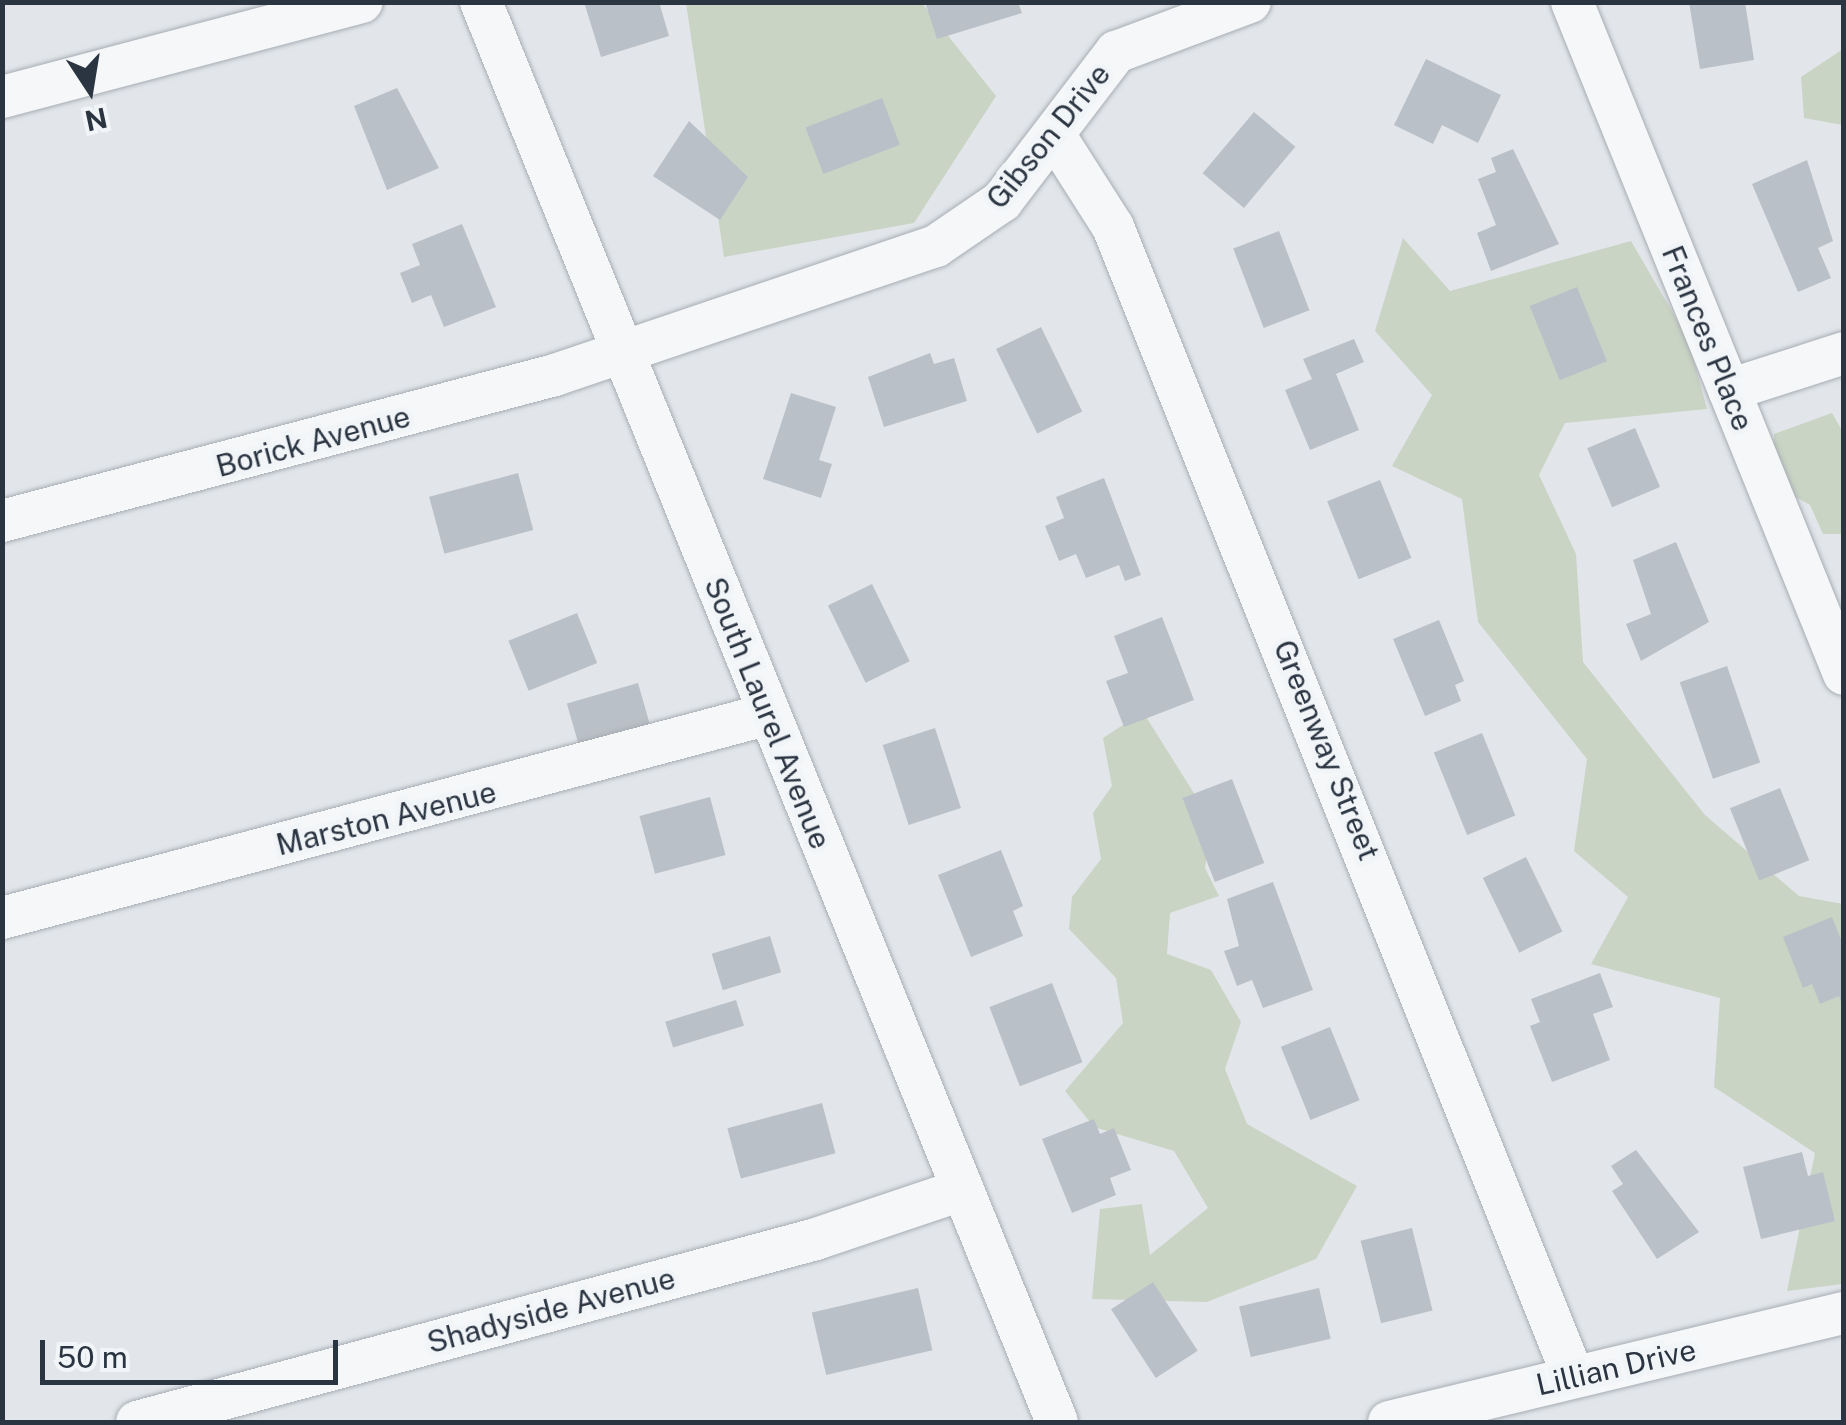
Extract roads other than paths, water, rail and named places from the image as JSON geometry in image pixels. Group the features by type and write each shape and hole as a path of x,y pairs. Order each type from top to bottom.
{"street":[{"path":"2,97 362,2"},
{"name":"South Laurel Avenue","path":"480,2 1057,1422"},
{"name":"Gibson Drive","path":"621,351 936,246 1002,201 1116,52 1250,2"},
{"name":"Frances Place","path":"1572,2 1844,674"},
{"name":"Greenway Street","path":"1054,136 1114,227 1574,1376"},
{"name":"Borick Avenue","path":"2,522 621,351"},
{"path":"1729,390 1844,353"},
{"name":"Marston Avenue","path":"2,918 769,714"},
{"name":"Shadyside Avenue","path":"136,1422 816,1239 962,1190"},
{"name":"Lillian Drive","path":"1389,1422 1844,1312"}]}
